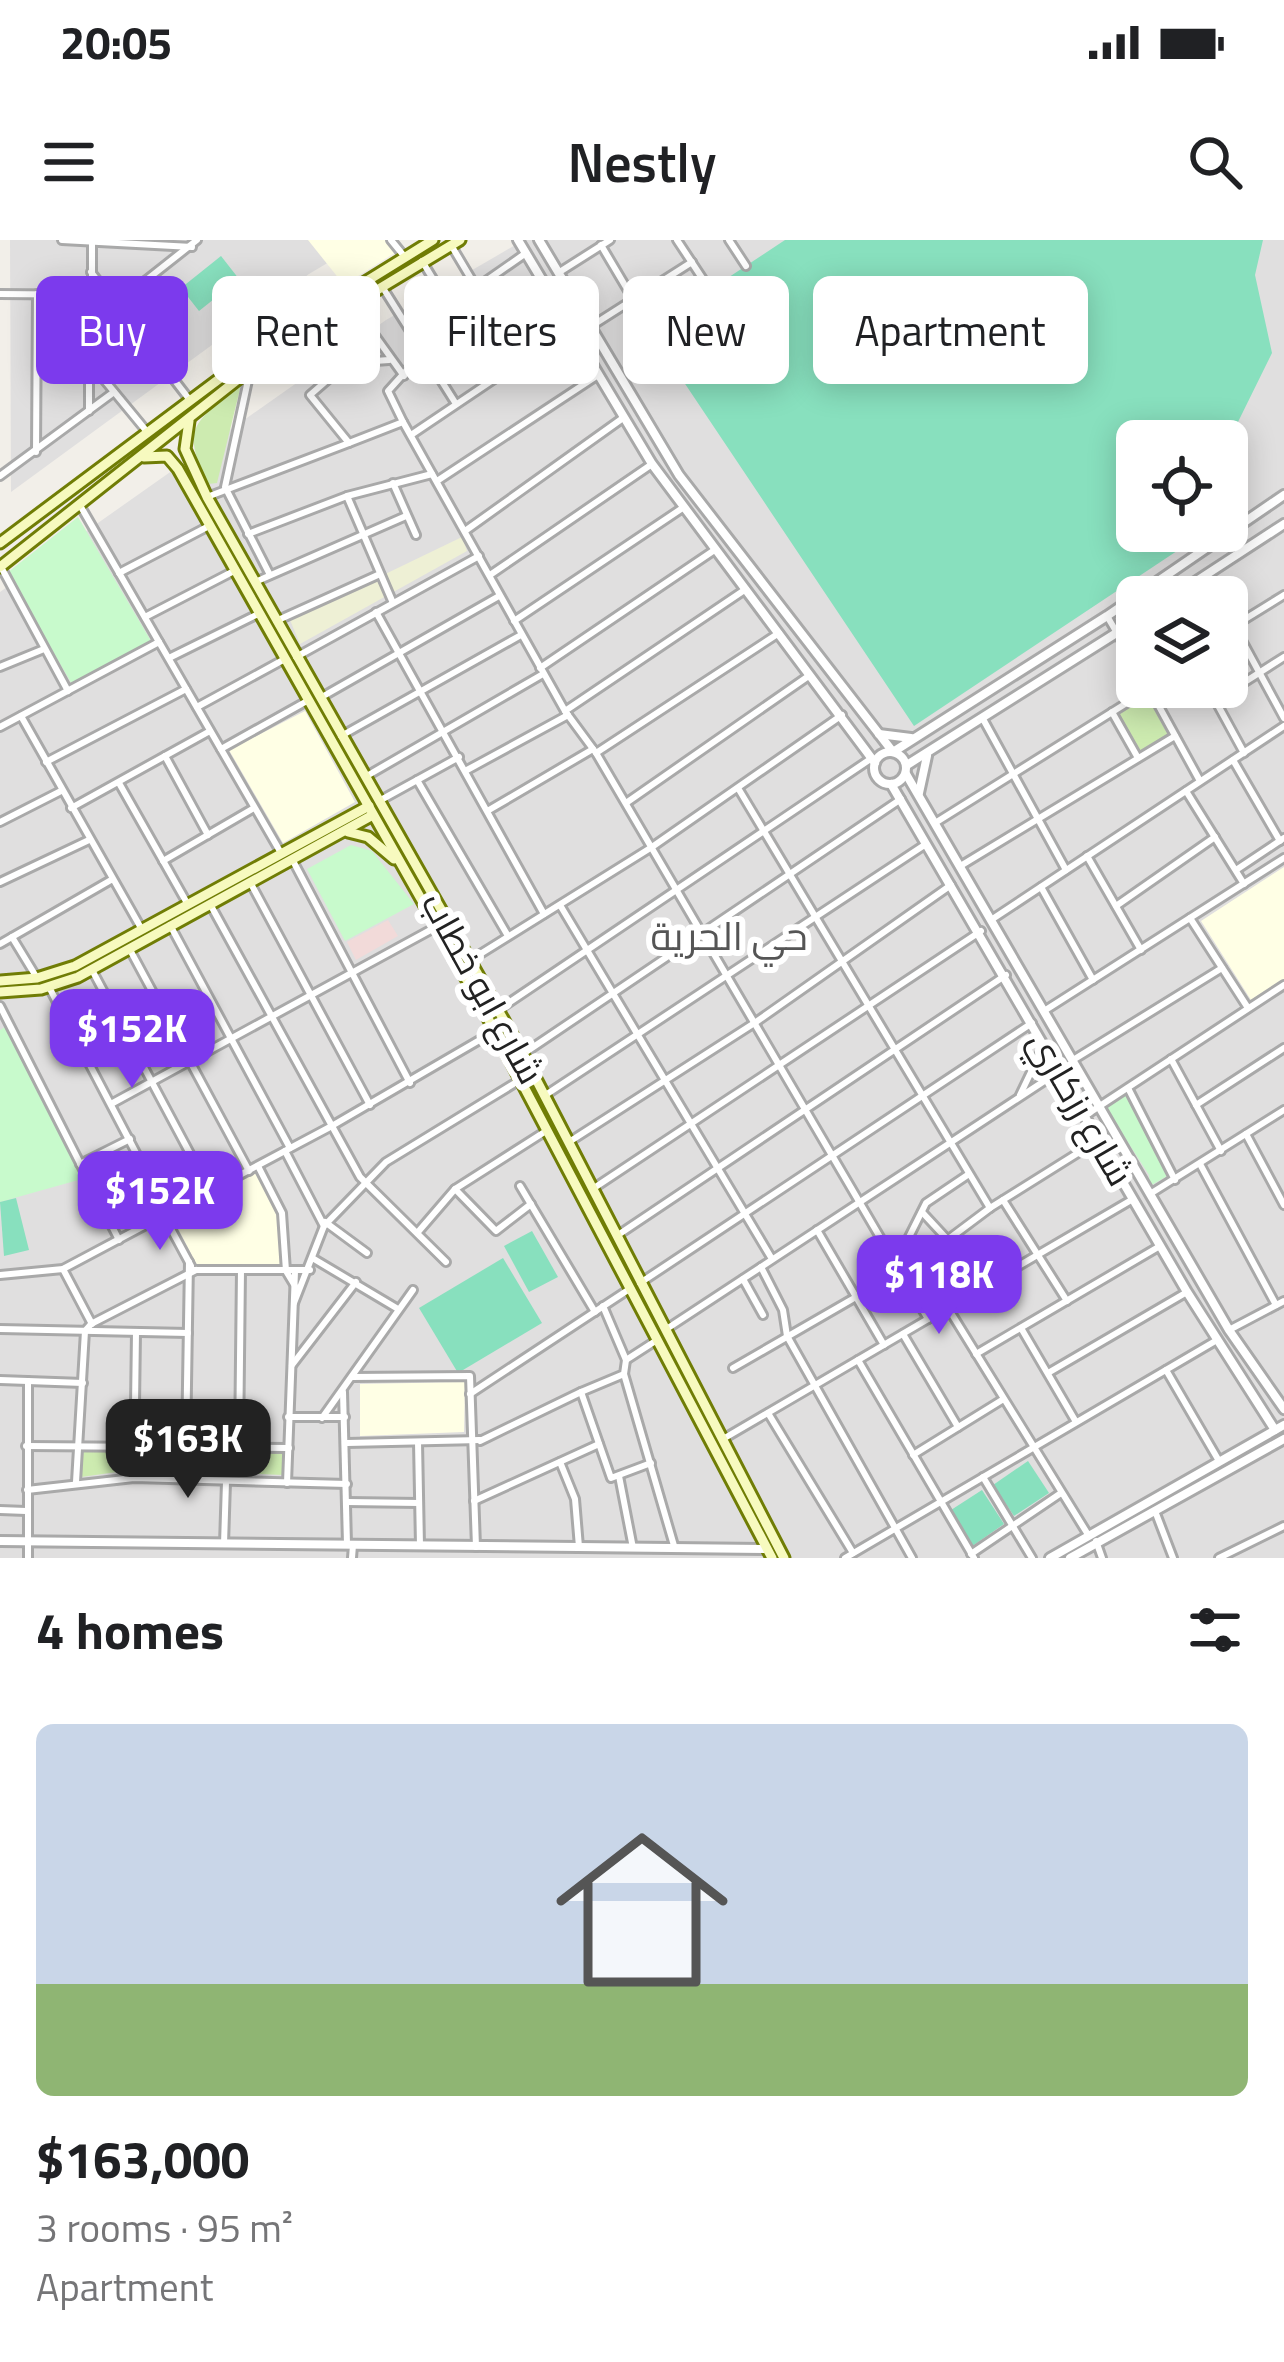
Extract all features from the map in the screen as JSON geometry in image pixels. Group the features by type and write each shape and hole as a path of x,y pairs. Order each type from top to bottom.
{"main road":[{"path":"0,543 189,399 330,300 433,240"},
{"path":"381,285 456,243"},
{"path":"0,567 232,384"},
{"name":"شارع ابو خطاب","path":"189,421 184,442 189,463 296,657 369,812 436,927 486,1002 498,1010 523,1054 615,1236 625,1266"},
{"path":"144,457 167,456 178,469 189,463"},
{"name":"شارع ابو خطاب","path":"178,469 284,660 341,736 470,961 495,1031 546,1131 625,1266 770,1553"},
{"path":"0,981 37,978 76,966 281,853 381,805"},
{"path":"0,992 49,987 92,970 342,832 369,812"},
{"path":"342,832 368,837 406,872"},
{"name":"شارع ابو خطاب","path":"661,1335 723,1438 784,1558"}],"street":[{"path":"62,240 195,243"},
{"path":"91,276 92,240"},
{"path":"391,240 404,256"},
{"path":"518,240 539,276"},
{"path":"539,240 560,276"},
{"path":"558,273 610,240"},
{"path":"677,240 701,276"},
{"path":"729,240 746,266"},
{"path":"152,276 195,243"},
{"path":"456,243 471,276"},
{"path":"602,245 623,282"},
{"path":"496,276 526,254"},
{"path":"422,262 431,276"},
{"path":"670,276 692,262"},
{"path":"91,272 94,276"},
{"path":"381,285 404,317"},
{"path":"0,293 36,294"},
{"path":"599,342 679,475 892,752"},
{"path":"380,346 404,376 388,391 403,422 542,671 626,803 928,1319"},
{"path":"349,443 310,395 347,363 389,360"},
{"path":"599,377 652,464 873,760"},
{"path":"36,452 37,384"},
{"path":"89,384 89,411"},
{"path":"107,384 148,433"},
{"path":"177,384 189,399"},
{"path":"248,384 225,487 270,575"},
{"path":"445,384 456,404"},
{"path":"411,435 488,384"},
{"path":"248,534 347,496 435,478 584,384"},
{"path":"0,476 114,392"},
{"path":"465,531 624,418"},
{"path":"207,497 403,422"},
{"path":"490,575 652,464"},
{"path":"666,483 679,475"},
{"path":"393,483 416,535"},
{"path":"498,1010 873,760 923,734 1107,616 1284,495"},
{"path":"347,496 393,602"},
{"path":"81,507 281,853"},
{"path":"514,621 683,507"},
{"path":"255,582 406,516"},
{"path":"1206,575 1284,524"},
{"path":"119,573 209,526"},
{"path":"365,777 542,671 716,549"},
{"path":"296,657 479,556"},
{"path":"0,567 68,691"},
{"path":"145,617 234,571"},
{"path":"276,621 380,574"},
{"path":"467,770 566,713 747,589"},
{"path":"221,749 501,596"},
{"path":"1248,617 1281,596 1284,608"},
{"path":"376,612 544,914"},
{"path":"169,658 258,614"},
{"path":"1107,616 1116,629"},
{"path":"490,810 595,751 780,632"},
{"path":"891,784 933,750 1116,633"},
{"path":"341,736 522,634"},
{"path":"0,727 159,642"},
{"path":"0,667 44,649"},
{"path":"1248,652 1282,725 1284,740"},
{"path":"1248,680 1284,657"},
{"path":"197,707 284,660"},
{"path":"626,803 812,674"},
{"path":"46,762 186,688"},
{"path":"935,823 1118,708"},
{"path":"1160,708 1200,781"},
{"path":"1219,708 1244,753"},
{"path":"1112,712 1138,758"},
{"path":"470,961 652,847 843,715"},
{"path":"21,716 141,928"},
{"path":"983,719 1066,870"},
{"path":"994,918 1282,725"},
{"path":"872,729 897,740 923,734"},
{"path":"71,808 211,731"},
{"path":"962,865 1175,736"},
{"path":"921,801 920,772 933,750"},
{"name":"شارع رزكاري","path":"892,752 994,918 1229,1330 1284,1409"},
{"path":"165,756 208,835"},
{"path":"381,805 459,757"},
{"name":"شارع رزكاري","path":"873,760 878,778 891,784 981,931 1187,1292 1257,1401 1280,1428"},
{"path":"1233,760 1282,840 1236,870"},
{"path":"417,780 508,936"},
{"path":"119,783 187,903"},
{"path":"738,788 989,1208"},
{"path":"0,822 61,790"},
{"path":"1186,791 1244,884"},
{"path":"523,1054 901,800"},
{"path":"164,861 255,808"},
{"path":"1116,906 1215,837"},
{"path":"0,882 89,840"},
{"path":"544,1096 730,978 928,843"},
{"path":"1088,856 1141,950"},
{"path":"1044,1011 1284,858"},
{"path":"292,859 410,1083"},
{"path":"0,944 113,880"},
{"path":"250,882 370,1105"},
{"path":"566,1144 756,1022 953,884"},
{"path":"1041,887 1093,980"},
{"path":"210,904 365,1183 446,1262"},
{"path":"560,905 772,1259"},
{"path":"1190,918 1248,1008"},
{"path":"170,925 325,1223 367,1253"},
{"path":"111,1103 436,927"},
{"path":"591,1190 981,931"},
{"path":"12,937 37,978"},
{"path":"129,948 249,1171"},
{"path":"1073,1060 1222,968"},
{"path":"92,970 210,1191"},
{"path":"615,1236 719,1171 1006,975"},
{"path":"1083,1117 1284,985"},
{"path":"49,987 130,1139 191,1269 186,1446"},
{"path":"0,1006 119,1240"},
{"path":"470,1394 1033,1023"},
{"path":"0,1275 63,1269 410,1083 495,1031"},
{"path":"1017,1100 1044,1045"},
{"path":"1196,1105 1284,1048"},
{"path":"1172,1059 1220,1151"},
{"path":"626,1360 1059,1071"},
{"path":"294,1303 325,1223 365,1183 417,1138 520,1080"},
{"path":"1128,1088 1175,1180"},
{"path":"1150,1194 1284,1110"},
{"path":"417,1233 455,1190 546,1131"},
{"path":"1246,1134 1284,1205"},
{"path":"80,1164 130,1139"},
{"path":"902,1274 989,1208 1097,1141"},
{"path":"1200,1164 1280,1303 1229,1330"},
{"path":"258,1166 281,1214 295,1286 287,1483"},
{"path":"896,1263 922,1212 968,1174"},
{"path":"520,1186 626,1360 624,1373 678,1552"},
{"path":"455,1190 496,1231 531,1204"},
{"path":"723,1438 1133,1199"},
{"path":"1003,1200 1067,1300"},
{"path":"922,1212 946,1239"},
{"path":"817,1231 884,1345"},
{"path":"976,1354 1160,1246"},
{"path":"314,1259 399,1310"},
{"path":"761,1267 783,1310 788,1336 912,1558"},
{"path":"63,1269 87,1329 76,1482"},
{"path":"87,1329 191,1269 310,1270"},
{"path":"238,1448 241,1270"},
{"path":"743,1279 763,1315"},
{"path":"292,1365 356,1282"},
{"path":"322,1418 413,1290"},
{"path":"1048,1373 1187,1292"},
{"path":"733,1368 856,1297"},
{"path":"948,1308 1087,1533"},
{"path":"1021,1328 1076,1422"},
{"path":"0,1329 188,1333"},
{"path":"134,1478 136,1332"},
{"path":"903,1334 958,1427"},
{"path":"293,1337 308,1345"},
{"path":"768,1413 848,1557 1217,1340"},
{"path":"858,1360 972,1556 1061,1493"},
{"path":"1166,1370 1219,1461"},
{"path":"347,1443 474,1442 624,1373"},
{"path":"352,1377 470,1376 474,1501 481,1550"},
{"path":"0,1380 83,1383"},
{"path":"28,1381 28,1558"},
{"path":"343,1389 352,1558"},
{"path":"581,1392 611,1478 651,1462"},
{"path":"1257,1401 1271,1392"},
{"path":"914,1455 1003,1400"},
{"path":"288,1418 345,1417"},
{"path":"1050,1558 1280,1428"},
{"path":"1070,1558 1284,1438"},
{"path":"418,1442 420,1546"},
{"path":"474,1501 599,1444"},
{"path":"26,1446 289,1448"},
{"path":"560,1462 575,1499 579,1547"},
{"path":"619,1476 633,1548"},
{"path":"983,1477 1032,1558"},
{"path":"27,1490 134,1478 347,1484"},
{"path":"224,1544 226,1482"},
{"path":"347,1502 419,1503"},
{"path":"1155,1509 1173,1558"},
{"path":"0,1510 27,1511"},
{"path":"1121,1514 1126,1524"},
{"path":"1219,1558 1284,1526"},
{"path":"0,1540 770,1553"},
{"path":"1096,1541 1102,1558"},
{"path":"154,1543 154,1558"},
{"path":"298,1543 298,1558"}],"shaded area":[{"path":"10,240 366,240 306,276 212,276 212,345 188,363 188,276 36,276 36,384 159,384 11,492"},
{"path":"308,240 388,240 396,252 358,276 337,276"},
{"path":"524,240 1284,240 1284,1558 0,1558 0,592 295,384 380,384 380,324 404,310 404,384 599,384 599,276 462,276"},
{"path":"462,537 467,551 300,644 290,620"},
{"path":"305,711 355,802 283,843 229,750"},
{"path":"1284,867 1284,979 1251,1000 1201,921"},
{"path":"388,920 398,936 356,960 347,942"},
{"path":"257,1173 278,1218 280,1266 197,1265 172,1217"},
{"path":"465,1382 464,1432 360,1436 360,1384"}],"green space":[{"path":"785,240 1263,240 1255,275 1272,353 1239,420 1116,420 1116,552 1175,552 1139,576 1116,576 1116,592 914,726 685,384 789,384 789,276 731,276"},
{"path":"221,256 237,276 212,276 212,301 199,311 188,297 188,282"},
{"path":"241,385 217,483 208,484 195,449 197,427"},
{"path":"78,517 151,641 73,686 7,573"},
{"path":"1126,708 1153,708 1168,735 1139,753 1117,713"},
{"path":"351,845 372,851 414,904 345,941 307,869"},
{"path":"5,1027 82,1179 0,1202 0,1030"},
{"path":"1125,1094 1169,1175 1150,1186 1149,1175 1105,1107"},
{"path":"16,1198 29,1250 4,1256 0,1202"},
{"path":"532,1231 558,1277 529,1292 504,1246"},
{"path":"503,1258 542,1323 458,1373 419,1308"},
{"path":"84,1448 132,1450 131,1470 81,1477"},
{"path":"138,1450 283,1453 283,1475 137,1469"},
{"path":"1028,1461 1049,1493 1014,1516 993,1485"},
{"path":"982,1490 1004,1524 971,1547 951,1510"}],"district":[{"name":"حي الحرية","path":"729,936"}]}
